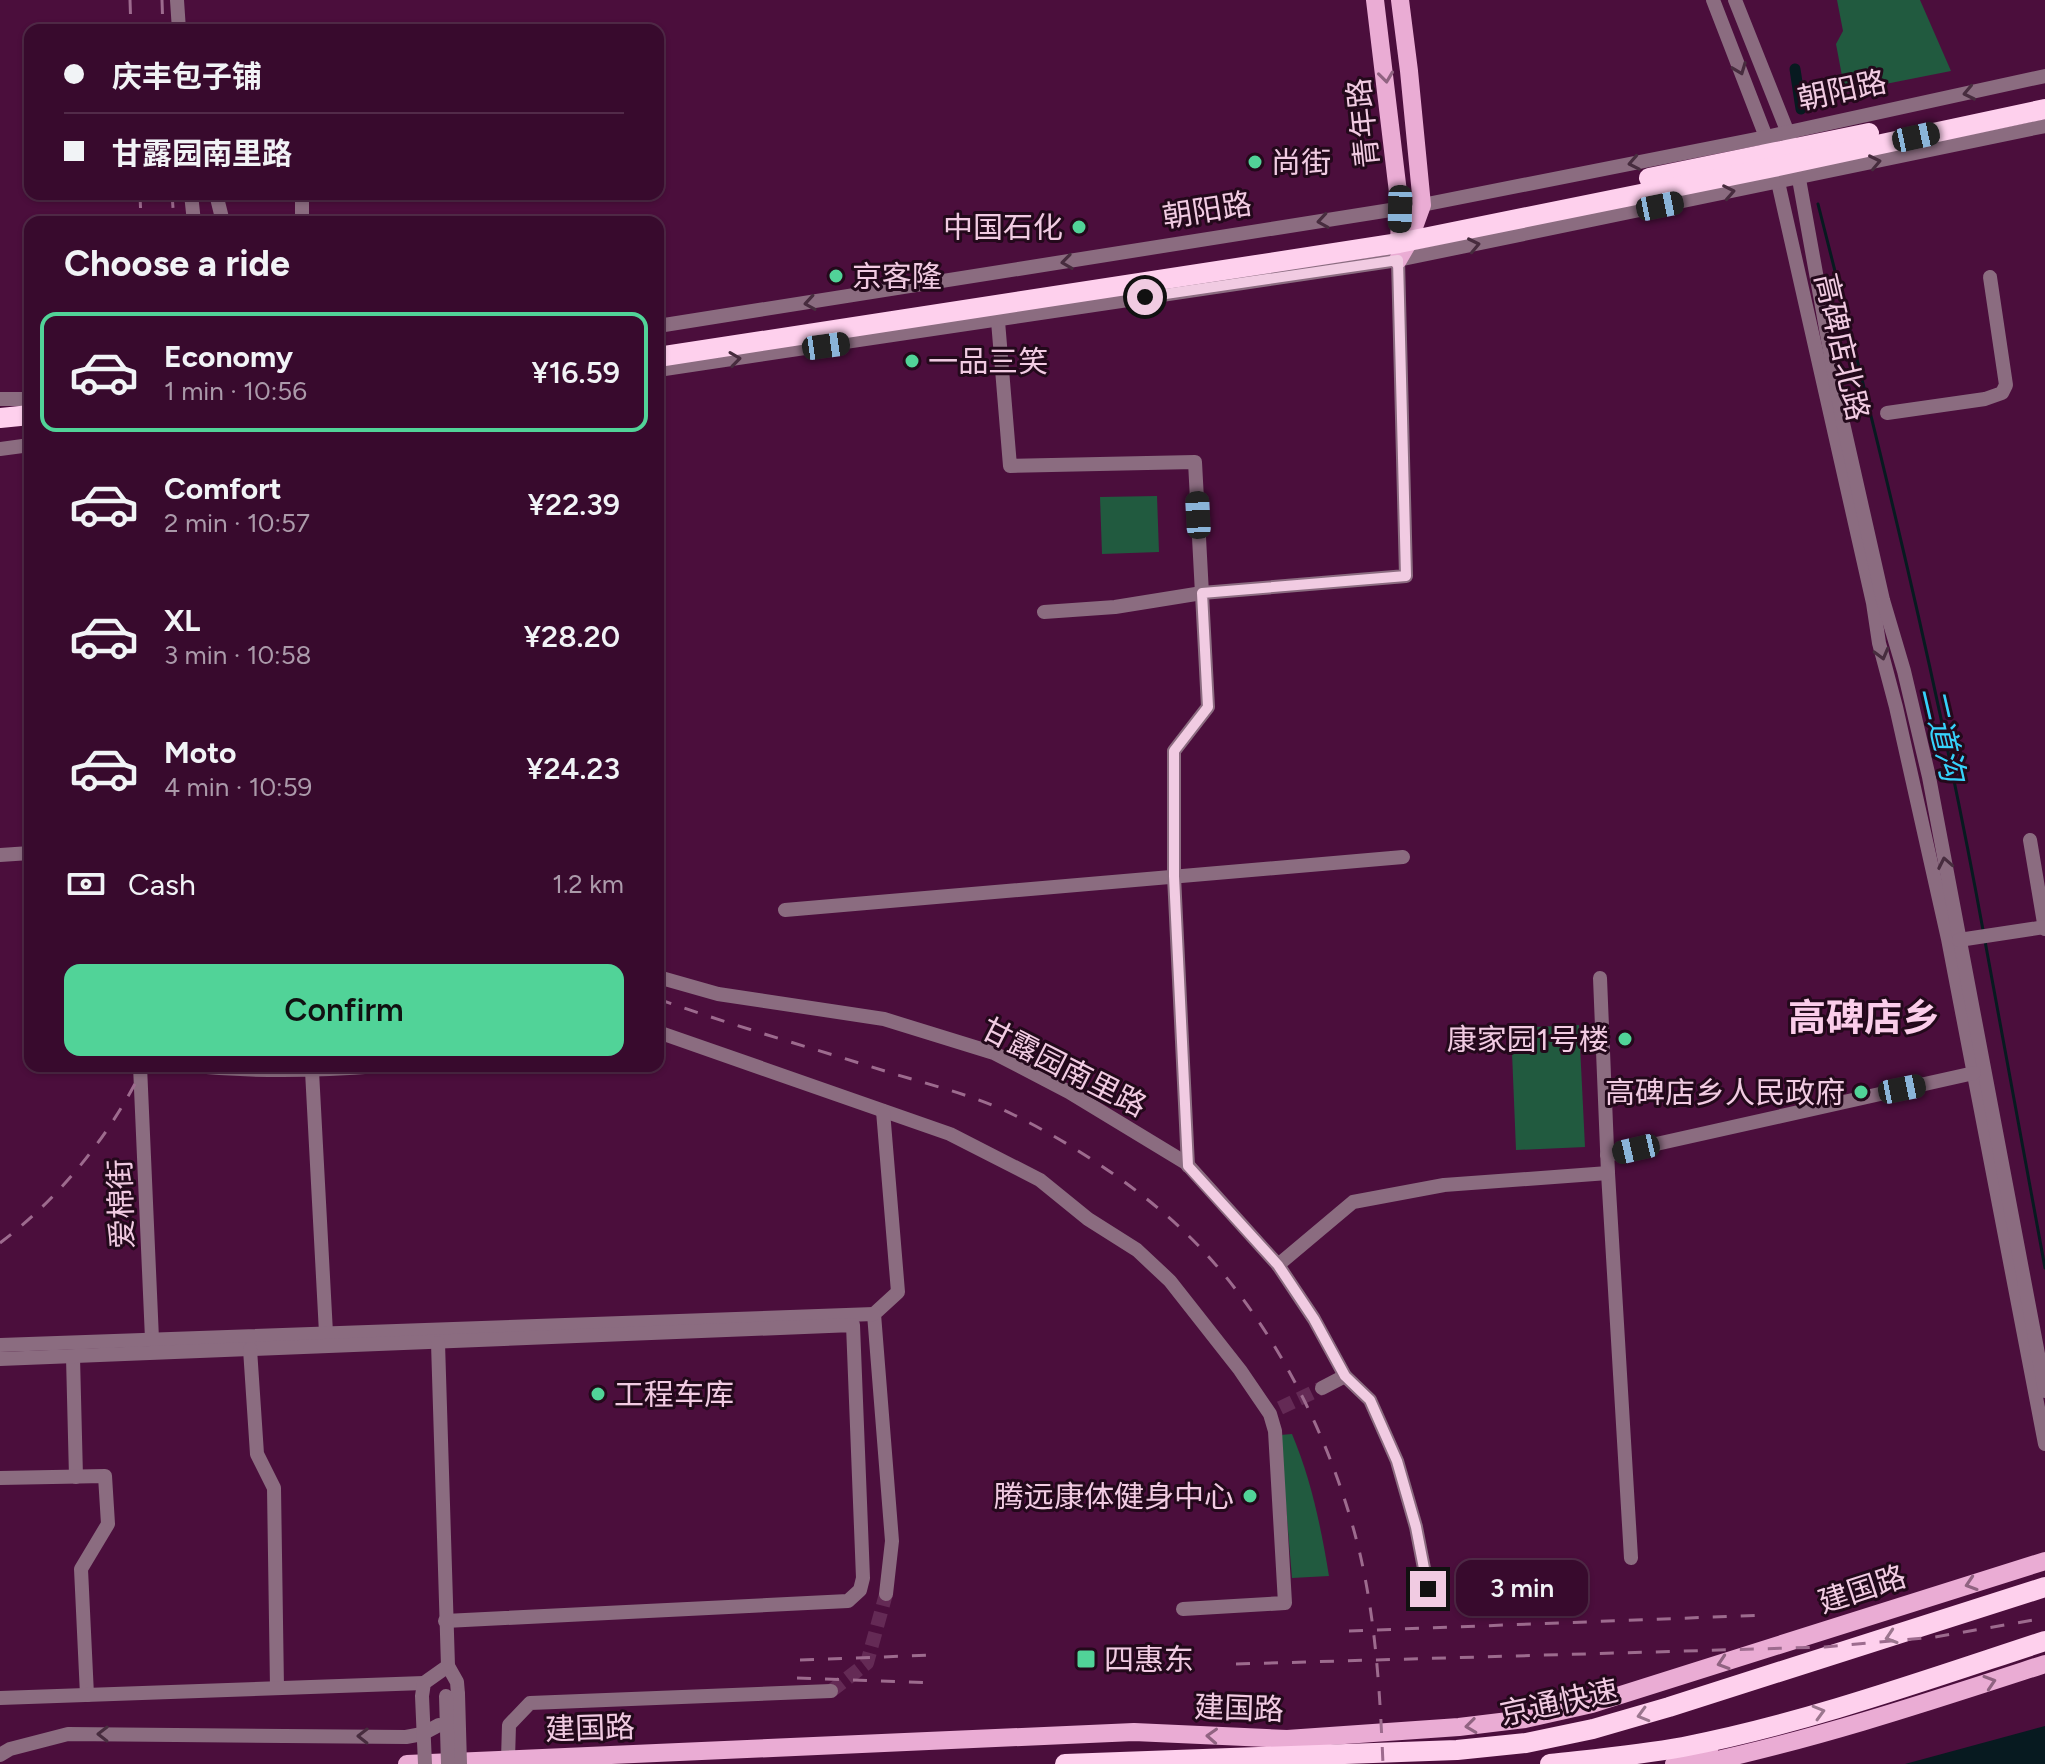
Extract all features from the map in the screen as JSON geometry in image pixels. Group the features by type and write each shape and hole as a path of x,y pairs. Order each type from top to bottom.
{"highway":[{"name":"朝阳路","path":"1793,156 2045,98"},
{"name":"朝阳路","path":"664,356 1403,235 1772,160 2045,109"},
{"name":"朝阳路","path":"664,343 1403,235"},
{"path":"0,418 24,416"},
{"path":"0,431 24,429"},
{"name":"京通快速","path":"1065,1764 1457,1750 1526,1743 1593,1729 1669,1707 2041,1588"},
{"name":"京通快速","path":"1550,1764 1682,1747 1764,1728 2045,1641"}],"main road":[{"name":"青年路","path":"1375,0 1403,235"},
{"name":"青年路","path":"1400,0 1422,205 1403,235"},
{"name":"建国路","path":"407,1764 1134,1732 1287,1739 1459,1727 1525,1719 1592,1704 2045,1561"},
{"path":"1699,1764 1843,1729 2045,1664"},
{"path":"1674,1764 1764,1728"}],"street":[{"path":"177,0 179,24"},
{"name":"高碑店北路","path":"1713,0 1772,160 1860,520"},
{"name":"高碑店北路","path":"1735,0 1793,156 1860,520"},
{"name":"朝阳路","path":"1793,156 2045,76"},
{"name":"朝阳路","path":"664,369 998,321 1793,156 2045,126"},
{"name":"朝阳路","path":"1422,205 1772,160"},
{"path":"1044,612 1115,607 1202,593 1406,576 1403,235"},
{"name":"朝阳路","path":"664,325 1403,235"},
{"path":"1887,413 1985,399 2002,393 2006,385 1990,277"},
{"path":"998,321 1010,466 1195,462 1208,707 1174,751 1174,876 1188,1166"},
{"path":"0,399 24,399"},
{"path":"0,449 24,446"},
{"path":"1860,520 1917,725 2041,1344 2045,1391"},
{"path":"1860,520 1879,643 1948,939 2045,1444"},
{"path":"1961,940 2045,927 2030,840"},
{"path":"0,855 24,853"},
{"path":"785,910 1403,857"},
{"path":"1600,978 1607,1155 1631,1558"},
{"name":"甘露园南里路","path":"664,979 718,994 884,1019 994,1053 1069,1092 1188,1166 1278,1265 1314,1319 1345,1376 1370,1400 1397,1461 1416,1527 1428,1589"},
{"path":"664,1034 950,1134 1040,1180 1088,1219 1137,1250 1170,1281 1275,1411 1285,1603 1183,1609"},
{"name":"爱棉街","path":"140,1072 152,1339"},
{"path":"312,1072 326,1333"},
{"path":"1607,1155 1974,1073"},
{"path":"0,1345 874,1314 898,1292 883,1111"},
{"path":"1278,1265 1353,1202 1444,1185 1608,1173"},
{"path":"874,1314 892,1541 886,1594"},
{"path":"0,1359 853,1325 863,1578 860,1590 848,1601 445,1621"},
{"path":"425,1764 438,1694 448,1666 438,1343"},
{"path":"250,1349 257,1454 274,1488 277,1688"},
{"path":"73,1357 76,1477"},
{"path":"1322,1388 1345,1376"},
{"path":"0,1478 105,1476 108,1524 81,1569 87,1695"},
{"path":"0,1698 277,1688 438,1694 457,1682 448,1666"},
{"path":"508,1759 509,1725 530,1703 831,1691"},
{"path":"438,1694 440,1764"},
{"path":"438,1694 448,1764"},
{"path":"438,1694 460,1764"},
{"path":"0,1755 43,1739 68,1734 406,1737 422,1734 439,1725"}],"green space":[{"path":"1837,0 1920,0 1951,71 1845,92 1836,44 1843,31"},
{"path":"1157,496 1159,552 1102,554 1100,497"},
{"path":"1579,1025 1585,1147 1516,1150 1511,1028"},
{"path":"1292,1434 1315,1504 1329,1576 1292,1578 1280,1435"}],"water":[{"path":"2045,1726 2045,1764 1905,1764"}],"waterway":[{"name":"二道沟","path":"1795,69 1801,109"},
{"name":"二道沟","path":"1818,204 1928,657 1983,930"},
{"name":"二道沟","path":"1985,941 2045,1268"}],"tunnel":[{"path":"1280,1408 1322,1388"},
{"path":"831,1691 867,1663 886,1594"}],"railway":[{"path":"130,0 131,24"},
{"path":"162,0 163,24"},
{"path":"140,200 141,216"},
{"path":"172,200 174,216"},
{"path":"664,1001 968,1096 1014,1115 1092,1159 1142,1195 1208,1256 1259,1322 1282,1358 1336,1475 1360,1554 1370,1606 1379,1685 1383,1764"},
{"path":"0,1243 43,1206 82,1163 116,1116 141,1072"},
{"path":"1349,1631 1767,1615"},
{"path":"1236,1664 1825,1647 1935,1637 2045,1618"},
{"path":"800,1660 935,1655"},
{"path":"797,1678 934,1683"}],"place":[{"name":"尚街","path":"1255,162"},
{"name":"中国石化","path":"1079,227"},
{"name":"京客隆","path":"836,276"},
{"name":"一品三笑","path":"912,361"},
{"name":"康家园1号楼","path":"1625,1039"},
{"name":"高碑店乡人民政府","path":"1861,1092"},
{"name":"工程车库","path":"598,1394"},
{"name":"腾远康体健身中心","path":"1250,1496"},
{"name":"四惠东","path":"1086,1659"}],"district":[{"name":"高碑店乡","path":"1864,1018"}],"route":[{"path":"1145,297 1398,260 1406,576 1202,593 1208,707 1174,751 1174,876 1188,1166 1278,1265 1314,1319 1345,1376 1370,1400 1397,1461 1416,1527 1428,1589"}]}
